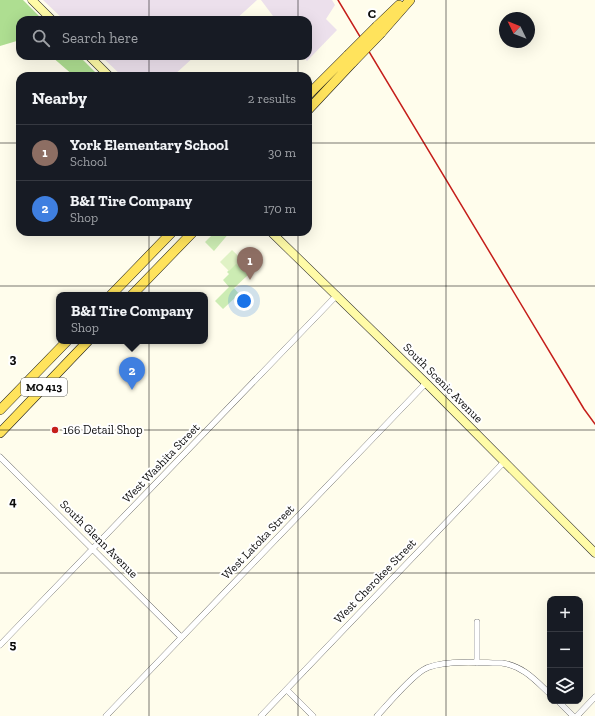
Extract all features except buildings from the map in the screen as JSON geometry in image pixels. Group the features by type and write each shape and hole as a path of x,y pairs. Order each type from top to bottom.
{"main road":[{"path":"32,0 48,16"},
{"path":"379,29 404,0"},
{"path":"312,105 350,59 410,0"},
{"path":"312,92 350,59"},
{"path":"93,60 105,72"},
{"path":"114,292 168,236"},
{"path":"135,292 189,236"},
{"name":"South Scenic Avenue","path":"275,236 426,383 595,553"},
{"name":"MO 413","path":"0,410 64,344"},
{"name":"MO 413","path":"0,433 85,344"}],"street":[{"name":"West Washita Street","path":"0,645 337,295"},
{"name":"West Latoka Street","path":"106,716 426,383"},
{"name":"South Glenn Avenue","path":"0,457 181,637"},
{"name":"West Cherokee Street","path":"261,716 504,462"},
{"path":"477,622 477,663"},
{"path":"377,716 414,677 426,668 441,664 502,663 516,666 529,673 547,691"},
{"path":"287,690 314,716"},
{"path":"577,716 595,698"},
{"path":"561,704 573,716"}],"shaded area":[{"path":"43,0 257,0 239,16 60,16"},
{"path":"261,0 332,0 335,5 326,19 337,30 312,56 312,16 273,16"},
{"path":"105,60 191,60 177,72 118,72"}],"green space":[{"path":"0,0 23,0 39,16 16,16 16,41 0,46"},
{"path":"56,60 83,60 95,72 69,72"},
{"path":"211,236 227,236 214,251 205,242"},
{"path":"232,250 251,268 246,273 236,264 229,271 220,262"},
{"path":"236,263 248,275 234,288 239,294 223,309 215,301 229,287 223,280 229,274 227,272"}],"railway":[{"path":"338,0 584,409 595,424"}],"place":[{"name":"York Elementary School","path":"250,280"},
{"name":"B&I Tire Company","path":"132,390"},
{"name":"166 Detail Shop","path":"55,430"}]}
